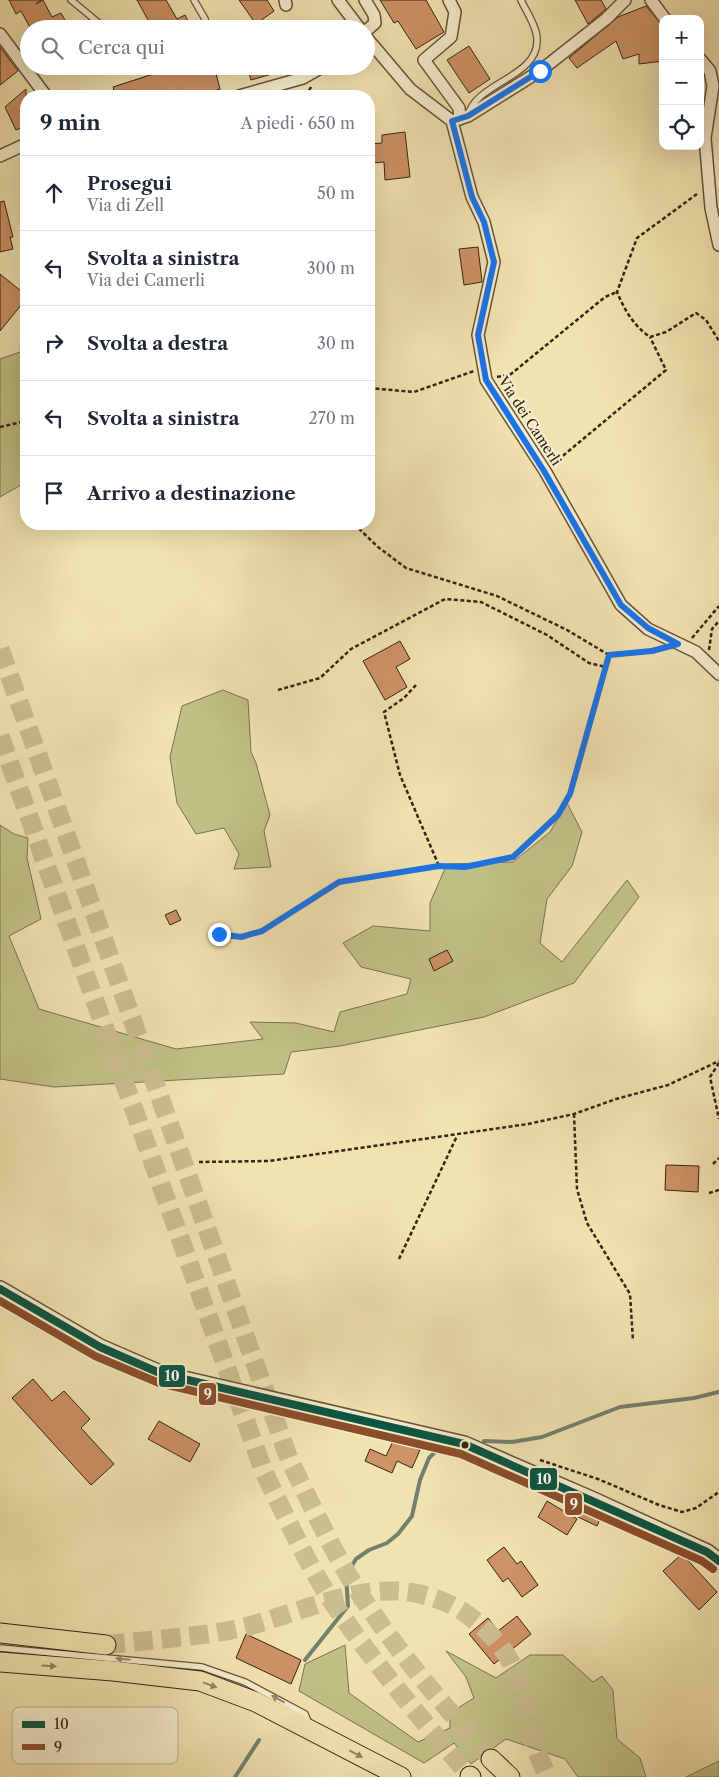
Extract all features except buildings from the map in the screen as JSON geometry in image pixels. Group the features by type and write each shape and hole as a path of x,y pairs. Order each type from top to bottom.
{"highway":[{"path":"0,1632 106,1645"},
{"path":"0,1662 112,1671 200,1681 256,1702 400,1777"},
{"path":"491,1759 510,1777"}],"street":[{"path":"338,0 353,20"},
{"path":"365,0 374,15 375,25"},
{"name":"Via dei Camerli","path":"449,0 455,12 451,37 424,60 459,108 472,197 484,222 494,262 478,335 482,368 486,380 544,471 621,605 648,628 708,662 719,674"},
{"path":"375,48 410,90 460,119 540,71 606,20 625,0"},
{"path":"651,0 662,15"},
{"path":"0,34 20,61"},
{"path":"701,60 710,71 713,86 705,138 711,208 719,245"},
{"path":"30,75 42,90"},
{"path":"260,90 308,75"},
{"path":"0,156 20,147"},
{"path":"0,1290 100,1347 162,1374 464,1444 592,1499 706,1552 719,1561"}],"lane":[{"path":"71,0 95,20"},
{"path":"194,0 205,19"},
{"path":"460,119 477,98 526,64 534,52 537,39 520,0"},
{"path":"0,1648 202,1667 245,1682 305,1714 312,1731"}],"path":[{"path":"486,380 511,374 605,298 617,292 637,238 709,185"},
{"path":"544,471 666,370 650,337 638,329 623,306 617,292"},
{"path":"650,337 666,332 696,313 706,320 719,341"},
{"path":"375,389 414,392 482,368"},
{"path":"0,427 20,422"},
{"path":"360,530 378,547 406,568 497,596 567,630 609,655 652,651 681,645 719,606"},
{"path":"278,690 320,678 351,649 445,598 481,602 547,635 589,663 606,667"},
{"path":"708,662 712,629 719,621"},
{"path":"219,934 241,937 262,931 339,882 439,866 465,867 513,857 558,815 570,794 609,655"},
{"path":"416,685 404,698 384,712 400,775 439,866"},
{"path":"199,1162 269,1162 457,1136 574,1114 616,1099 668,1085 719,1062"},
{"path":"719,1062 710,1077 719,1118"},
{"path":"574,1114 577,1189 587,1222 630,1294 633,1341"},
{"path":"399,1259 457,1136"},
{"path":"714,1164 719,1158"},
{"path":"709,1193 719,1190"},
{"path":"532,1458 598,1479 659,1505 682,1512 696,1508 719,1492"}],"green space":[{"path":"20,352 20,485 0,497 0,359"},
{"path":"223,690 248,700 251,752 256,763 270,815 264,831 271,867 234,869 239,854 224,828 196,834 177,803 170,757 182,706"},
{"path":"567,803 582,832 572,866 547,899 540,943 562,962 627,880 639,897 574,983 484,1017 340,1046 291,1052 284,1074 54,1087 0,1079 0,825 14,834 28,838 27,858 41,919 9,936 39,1009 176,1049 263,1039 250,1022 296,1023 334,1032 340,1012 407,994 411,979 361,967 343,943 373,926 430,931 430,903 447,864 513,862 550,832"},
{"path":"345,1645 349,1693 418,1742 450,1728 450,1713 474,1698 466,1677 446,1651 496,1678 530,1655 563,1655 593,1682 602,1676 613,1690 617,1739 640,1758 646,1777 578,1777 565,1759 506,1739 471,1764 454,1743 424,1763 299,1691 305,1664"},
{"path":"719,1761 719,1777 686,1777"}],"waterway":[{"path":"484,1441 512,1442 542,1437 620,1407 694,1398 719,1392"},
{"path":"305,1660 348,1606 346,1576 356,1559 369,1550 387,1543 398,1534 412,1516 420,1480 429,1458 437,1450"},
{"path":"235,1777 259,1740"}],"tunnel":[{"path":"0,649 289,1459 318,1519 365,1602 417,1672 491,1759"},
{"path":"0,736 264,1472 306,1557 335,1606 383,1672 470,1776"},
{"path":"106,1645 226,1631 256,1624 344,1597 373,1592 402,1591 432,1597 469,1616 482,1626 505,1652 518,1679 535,1746 548,1777"}],"transit line":[{"name":"10","path":"0,1289 100,1347 162,1374 464,1444 707,1552 719,1561"},
{"name":"9","path":"0,1301 95,1356 159,1383 461,1454 702,1561 713,1569"}],"route":[{"path":"219,934 241,937 262,931 300,905 339,882 439,866 465,867 513,857 558,815 570,794 609,655 652,651 678,644 648,628 621,605 544,471 486,380 482,368 478,335 494,262 484,222 472,197 452,121 468,116 540,71"}]}
